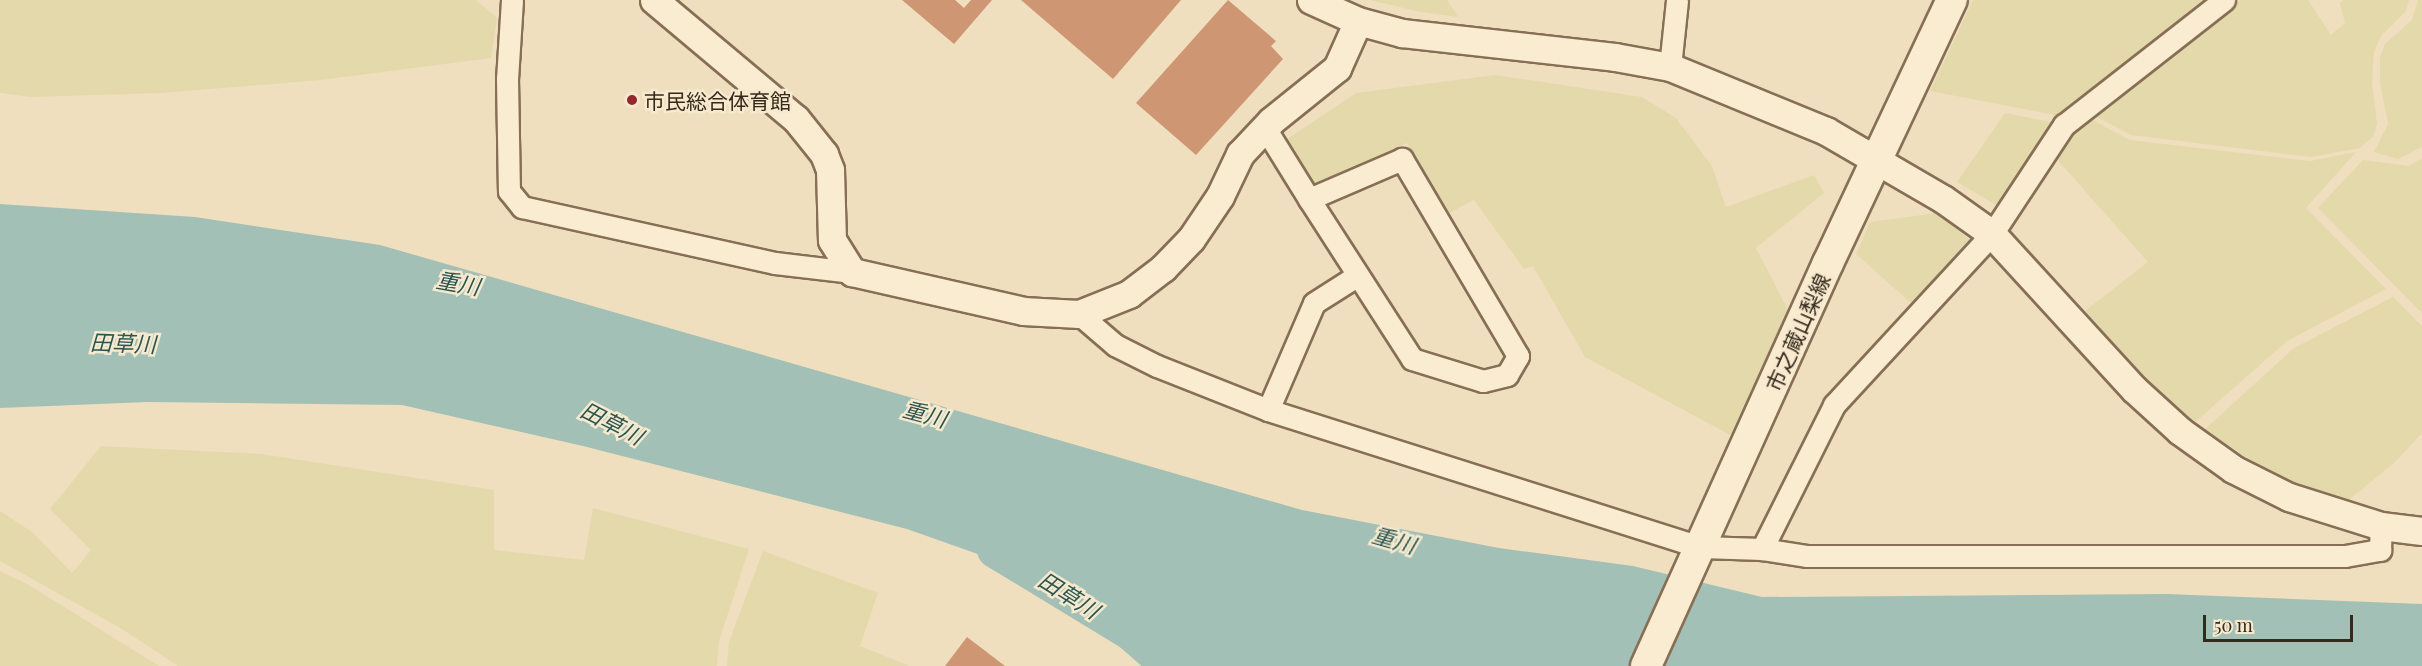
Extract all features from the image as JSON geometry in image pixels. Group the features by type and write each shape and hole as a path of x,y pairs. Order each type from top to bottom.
{"main road":[{"name":"市之蔵山梨線","path":"1646,666 1952,0"}],"street":[{"path":"512,0 507,79 509,191 522,207 775,263 852,272 1023,311 1079,315 1129,294 1163,268 1191,239 1220,196 1240,154 1265,128 1337,68 1358,21"},
{"path":"654,0 796,119 824,154 830,170 832,240 852,272"},
{"path":"1311,0 1358,21 1437,39 1615,57 1670,67 1826,131 1943,199 1992,234 2134,389 2180,431 2233,469 2289,496 2380,526 2422,531"},
{"path":"1670,67 1677,0"},
{"path":"1762,549 1834,405 1992,234 2064,125 2224,0"},
{"path":"1265,128 1309,198 1412,359 1483,381 1507,375 1518,356 1402,159 1309,198"},
{"path":"1268,410 1314,303 1358,275"},
{"path":"1079,315 1114,345 1157,366 1268,410 1698,554 1762,549 1807,556 2345,556 2380,550 2380,526"}],"shaded area":[{"path":"0,0 476,0 497,18 491,58 321,80 161,93 31,97 0,93"},
{"path":"1370,0 1447,0 1458,17 1421,12"},
{"path":"1973,0 2208,0 2060,116 1930,91"},
{"path":"2240,0 2308,0 2331,35 2345,23 2340,3 2344,0 2409,0 2406,11 2381,36 2374,52 2372,82 2377,124 2373,137 2360,148 2311,157 2131,135 2093,115 2165,54"},
{"path":"2418,0 2422,0 2422,147 2398,159 2374,152 2388,124 2380,83 2380,57 2385,44 2412,20"},
{"path":"1495,75 1642,97 1676,118 1712,166 1726,207 1814,175 1824,193 1756,248 1790,314 1734,437 1585,357 1533,266 1524,269 1474,200 1449,213 1407,143 1314,183 1287,139 1356,93"},
{"path":"2005,113 2056,123 2003,209 1957,182"},
{"path":"2089,118 2130,140 2310,161 2356,152 2306,208 2386,289 2287,341 2194,423 2140,376 2085,311 2148,262 2055,157 2063,140"},
{"path":"2422,158 2422,313 2318,208 2363,160 2409,166"},
{"path":"1938,213 1976,245 1913,305 1856,254 1870,222"},
{"path":"2393,297 2422,326 2422,433 2395,462 2345,503 2284,481 2204,430 2294,348"},
{"path":"101,446 262,454 494,490 494,550 584,560 593,508 749,549 719,641 717,666 178,666 122,629 0,561 0,511 32,532 72,573 91,550 50,509"},
{"path":"763,551 878,593 860,646 910,666 727,666 729,642"},
{"path":"0,571 29,585 159,666 0,666"}],"water":[{"name":"重川","path":"0,204 195,217 380,245 1302,510 1499,548 1633,566 1762,597 2167,594 2422,604 2422,666 1152,666 1091,594 907,529 583,446 402,405 148,402 0,408"}],"building":[{"path":"902,0 955,0 964,8 971,0 992,0 954,44"},
{"path":"1021,0 1181,0 1113,79"},
{"path":"1228,0 1276,41 1271,46 1283,59 1196,155 1136,103"},
{"path":"967,637 1005,666 945,666"}],"waterway":[{"name":"田草川","path":"995,550 1130,632 1169,666"}],"place":[{"name":"市民総合体育館","path":"632,100"}]}
